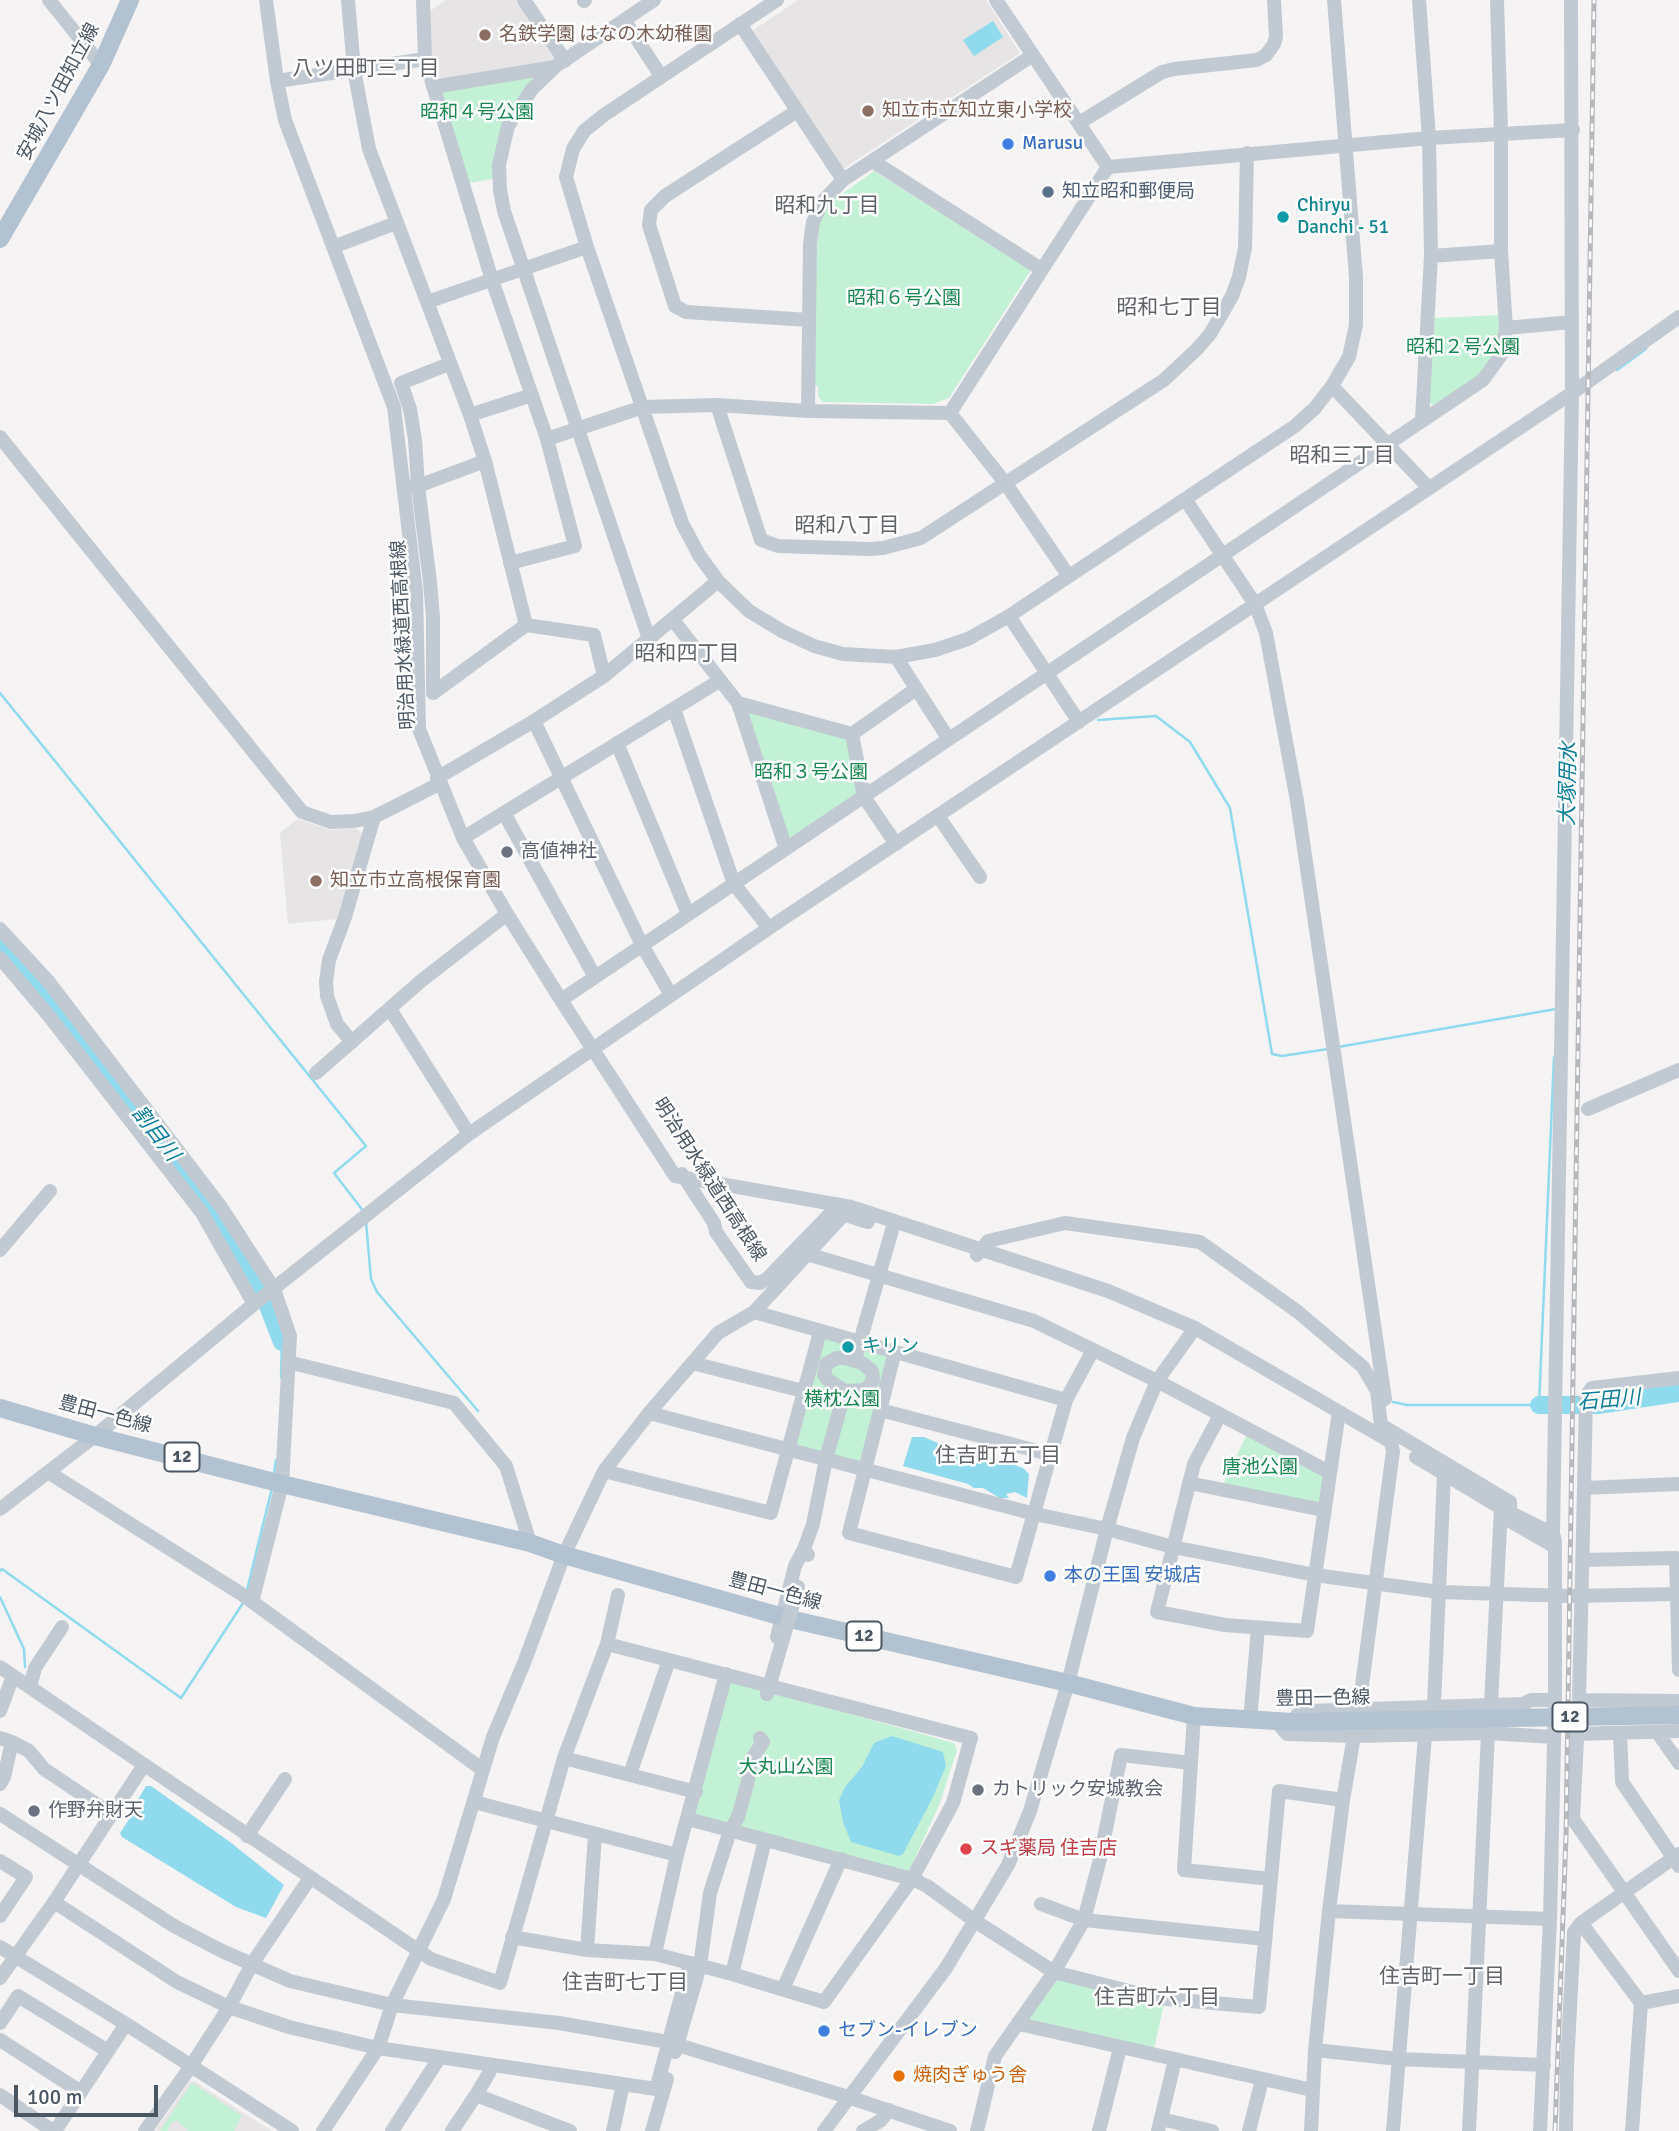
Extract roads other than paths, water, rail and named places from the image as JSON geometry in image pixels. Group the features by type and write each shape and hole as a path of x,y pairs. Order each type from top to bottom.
{"main road":[{"name":"安城八ツ田知立線","path":"0,239 101,65 130,0"},
{"name":"豊田一色線","path":"0,1408 95,1436 530,1543 781,1616 1068,1683 1194,1716 1284,1721 1679,1715"}],"street":[{"path":"50,0 101,65"},
{"path":"267,0 277,81 293,145 394,407 411,487 433,617 433,693 526,625 594,635 604,676"},
{"path":"348,0 354,70 369,149 470,415 485,461 526,625"},
{"path":"423,0 425,59 492,281 547,439 575,546 510,563"},
{"path":"524,0 560,63"},
{"path":"649,639 504,211 499,165 508,126 520,104 547,73 654,0"},
{"path":"778,0 661,76 583,131 573,149 566,177 587,247 682,523 699,555 718,581 749,611 782,631 814,646 843,653 896,657 935,650 968,639 1009,616 1295,426 1315,408 1332,386 1349,357 1356,325 1356,277 1334,0"},
{"path":"996,0 1108,167"},
{"path":"1079,123 1163,72 1257,60 1266,55 1276,36 1274,0"},
{"path":"1419,0 1429,138 1431,256 1422,420"},
{"path":"449,364 401,383 410,409 419,729 466,836 506,914 564,998 1483,380 1501,355 1506,328 1501,251 1497,0"},
{"path":"1540,2131 1550,1919 1555,1700 1554,1416 1572,393 1571,0"},
{"path":"625,21 661,76"},
{"path":"740,24 843,180"},
{"path":"808,411 810,244 813,222 823,201 843,180 1033,55"},
{"path":"277,81 425,59"},
{"path":"433,87 560,63"},
{"path":"797,111 665,196 651,210 649,225 676,306 686,313 808,320"},
{"path":"1108,167 1501,132 1573,130"},
{"path":"717,405 755,527 761,540 769,545 823,549 883,548 912,541 931,532 1164,380 1186,362 1210,334 1233,296 1245,248 1247,153"},
{"path":"874,162 1041,269"},
{"path":"950,413 1108,167"},
{"path":"333,247 396,223"},
{"path":"426,302 587,247"},
{"path":"1431,256 1501,251"},
{"path":"0,1509 95,1436 257,1302 469,1134 769,928 1572,393 1679,317"},
{"path":"1506,328 1572,322"},
{"path":"1332,386 1428,487"},
{"path":"470,415 532,395"},
{"path":"547,439 643,407 717,405 808,411 950,413"},
{"path":"950,413 1006,484 1068,575"},
{"path":"0,437 302,812 331,822 374,817 534,721 604,676 718,581"},
{"path":"411,487 485,461"},
{"path":"1185,499 1255,604 1269,644 1297,801 1393,1451 1359,1707"},
{"path":"1009,616 1079,722"},
{"path":"673,620 738,703 786,849"},
{"path":"896,657 948,738"},
{"path":"466,836 719,681"},
{"path":"852,734 916,689"},
{"path":"738,703 852,734"},
{"path":"674,709 734,884 769,928"},
{"path":"534,721 642,945 671,995"},
{"path":"852,734 864,797 895,844"},
{"path":"617,743 688,914"},
{"path":"504,813 595,977"},
{"path":"938,816 980,877"},
{"path":"352,1042 337,1024 327,996 326,981 329,960 345,917 374,817"},
{"name":"明治用水緑道西高根線","path":"466,836 564,998 751,1282 760,1283 767,1279 832,1211 847,1211"},
{"path":"316,1073 506,914"},
{"path":"0,929 48,981 221,1207 274,1289 290,1336 288,1362 276,1482 248,1599"},
{"path":"0,958 58,1026 202,1213 257,1302"},
{"path":"390,1009 469,1134"},
{"path":"1588,1109 1679,1070"},
{"path":"684,1177 847,1211 981,1249 1108,1291 1195,1328 1339,1412 1390,1436 1510,1502 1506,1510 1497,1594 1491,1704"},
{"path":"0,1250 50,1191"},
{"path":"847,1211 892,1230 975,1256 988,1241 1065,1223 1200,1242 1297,1312 1363,1367 1377,1391 1381,1425 1390,1436 1444,1475 1554,1541"},
{"path":"323,2131 378,2048 392,2005 444,1899 493,1737 564,1555 604,1471 649,1413 718,1333 754,1312 847,1211"},
{"path":"855,1359 892,1230"},
{"path":"807,1254 879,1273 1034,1321 1157,1381 1329,1472"},
{"path":"754,1312 1066,1400"},
{"path":"824,2131 938,1978 1008,1865 1030,1811 1068,1683 1133,1438 1157,1381 1195,1328"},
{"path":"604,1471 771,1513 820,1332"},
{"path":"895,1351 849,1533 1016,1577 1066,1400 1093,1350"},
{"path":"836,1358 855,1359 872,1371 873,1380 863,1390 845,1391 828,1380 824,1369 826,1364 836,1358"},
{"path":"288,1362 454,1403 506,1466 530,1543"},
{"path":"692,1363 803,1391"},
{"path":"1679,1378 1592,1388 1586,1404 1584,1560 1580,1595 1579,1700 1573,1819 1679,1972"},
{"path":"777,1637 794,1566 806,1552 826,1459 845,1391"},
{"path":"880,1410 1049,1454"},
{"path":"1220,1415 1194,1464 1157,1612 1225,1625 1307,1631 1339,1412"},
{"path":"649,1413 1035,1514 1107,1529 1173,1547 1315,1576 1439,1592 1678,1594"},
{"path":"48,1472 248,1599 483,1770"},
{"path":"1434,1705 1444,1475"},
{"path":"1189,1483 1323,1510"},
{"path":"1584,1488 1679,1484"},
{"path":"1584,1560 1676,1558 1679,1670"},
{"path":"767,1694 798,1587"},
{"path":"0,1667 417,1951 431,1959 500,1983 564,1758 607,1644 618,1595"},
{"path":"30,1687 35,1668 62,1627"},
{"path":"1250,1721 1258,1628"},
{"path":"512,1937 587,1950 655,1954 824,2002 912,1879 953,1803 971,1738 607,1644"},
{"path":"629,1774 669,1660"},
{"path":"655,1954 677,1855 726,1674"},
{"path":"0,1711 13,1676"},
{"path":"1554,1737 1488,1733 1354,1736 1287,1734 1284,1721 1307,1711 1555,1700"},
{"path":"1579,1700 1679,1701"},
{"path":"1194,1716 1184,1870 1271,1879"},
{"path":"1576,1734 1679,1731"},
{"path":"1657,1732 1679,1763"},
{"path":"1469,2131 1488,1733"},
{"path":"1566,2131 1574,1932 1581,1923 1623,1893 1677,1859 1622,1782 1620,1733"},
{"path":"1393,2131 1424,1735"},
{"path":"1311,2131 1315,2050 1329,1910 1354,1736"},
{"path":"652,2131 672,2044 695,1965 710,1893 730,1831 738,1817 751,1760 763,1742 760,1738"},
{"path":"0,1784 4,1777 6,1740 29,1751 44,1769 111,1814"},
{"path":"977,2131 995,2056 1054,1972 1084,1920 1099,1863 1121,1755 1191,1763"},
{"path":"564,1758 696,1792"},
{"path":"0,1978 54,1902 144,1765"},
{"path":"247,1836 285,1779"},
{"path":"688,1819 912,1879 927,1886 1054,1972 1156,1998 1259,2007 1279,1791 1343,1800"},
{"path":"474,1802 677,1855"},
{"path":"0,1814 174,1926 290,1981 392,2005 559,2023 672,2044 848,2096 950,2131"},
{"path":"587,1950 595,1835"},
{"path":"732,1974 765,1840"},
{"path":"783,1989 841,1859"},
{"path":"0,1861 26,1877 0,1916"},
{"path":"145,2131 191,2066 229,2007 252,1964 310,1878"},
{"path":"54,1902 177,1982 229,2007 289,2027 378,2048 656,2089 672,2044"},
{"path":"1041,1903 1084,1920 1265,1939"},
{"path":"1329,1910 1550,1919"},
{"path":"1581,1923 1641,2003 1632,2131"},
{"path":"0,1947 292,2131"},
{"path":"0,2023 18,1996 108,2051"},
{"path":"1641,2003 1679,1996"},
{"path":"0,2095 54,2131 126,2024"},
{"path":"1019,2024 1312,2090"},
{"path":"0,2040 81,2092"},
{"path":"1099,2131 1120,2048"},
{"path":"1315,2050 1399,2059 1544,2064"},
{"path":"392,2131 440,2057"},
{"path":"1175,2060 1160,2125 1212,2131"},
{"path":"458,2129 491,2065"},
{"path":"1249,2131 1262,2080"},
{"path":"613,2131 623,2084"},
{"path":"476,2095 570,2131"},
{"path":"863,2131 880,2121 889,2110"}],"water":[{"path":"993,21 1003,37 974,56 963,40"},
{"path":"912,1437 924,1437 942,1445 951,1454 961,1451 970,1455 987,1456 1023,1468 1029,1474 1027,1498 1015,1492 1006,1494 1009,1498 1000,1498 983,1488 974,1488 903,1466"},
{"path":"892,1736 943,1752 946,1766 933,1797 903,1854 899,1856 851,1842 843,1822 839,1800 845,1787 862,1767 874,1743"},
{"path":"146,1786 151,1786 230,1842 284,1885 266,1918 236,1907 122,1837 120,1833 140,1803 137,1801"}],"waterway":[{"name":"大塚用水","path":"1617,370 1646,349"},
{"path":"0,693 366,1146 334,1173 364,1212"},
{"path":"1098,720 1156,716 1190,742 1230,808 1272,1054 1282,1056 1328,1049"},
{"name":"割目川","path":"0,946 24,968 51,1000 209,1205 268,1306 282,1342"},
{"path":"1338,1047 1556,1009"},
{"path":"1393,1402 1407,1405 1539,1405 1554,1057"},
{"path":"366,1222 371,1279 377,1292 478,1411"},
{"path":"281,1377 282,1342"},
{"name":"石田川","path":"1539,1405 1598,1405 1679,1393"},
{"path":"274,1474 276,1460"},
{"path":"247,1590 272,1488"},
{"path":"0,1571 2,1569 181,1698 243,1603"},
{"path":"0,1597 24,1649 25,1667"}],"railway":[{"path":"1555,2131 1566,1836 1594,0"}],"place":[{"name":"名鉄学園 はなの木幼稚園","path":"485,35"},
{"name":"知立市立知立東小学校","path":"868,111"},
{"name":"Marusu","path":"1008,144"},
{"name":"知立昭和郵便局","path":"1048,192"},
{"name":"Chiryu Danchi - 51","path":"1283,217"},
{"name":"高値神社","path":"507,852"},
{"name":"知立市立高根保育園","path":"316,881"},
{"name":"キリン","path":"848,1347"},
{"name":"本の王国 安城店","path":"1050,1576"},
{"name":"カトリック安城教会","path":"978,1790"},
{"name":"作野弁財天","path":"34,1811"},
{"name":"スギ薬局 住吉店","path":"966,1849"},
{"name":"セブン-イレブン","path":"824,2031"},
{"name":"焼肉ぎゅう舎","path":"899,2076"}],"district":[{"name":"八ツ田町三丁目","path":"366,69"},
{"name":"昭和九丁目","path":"827,206"},
{"name":"昭和七丁目","path":"1169,308"},
{"name":"昭和三丁目","path":"1342,456"},
{"name":"昭和八丁目","path":"847,526"},
{"name":"昭和四丁目","path":"687,654"},
{"name":"住吉町五丁目","path":"998,1456"},
{"name":"住吉町一丁目","path":"1442,1977"},
{"name":"住吉町七丁目","path":"625,1983"},
{"name":"住吉町六丁目","path":"1157,1998"}],"park label":[{"name":"昭和４号公園","path":"477,113"},
{"name":"昭和６号公園","path":"904,299"},
{"name":"昭和２号公園","path":"1463,348"},
{"name":"昭和３号公園","path":"811,773"},
{"name":"横枕公園","path":"842,1400"},
{"name":"唐池公園","path":"1260,1468"},
{"name":"大丸山公園","path":"786,1768"}]}
